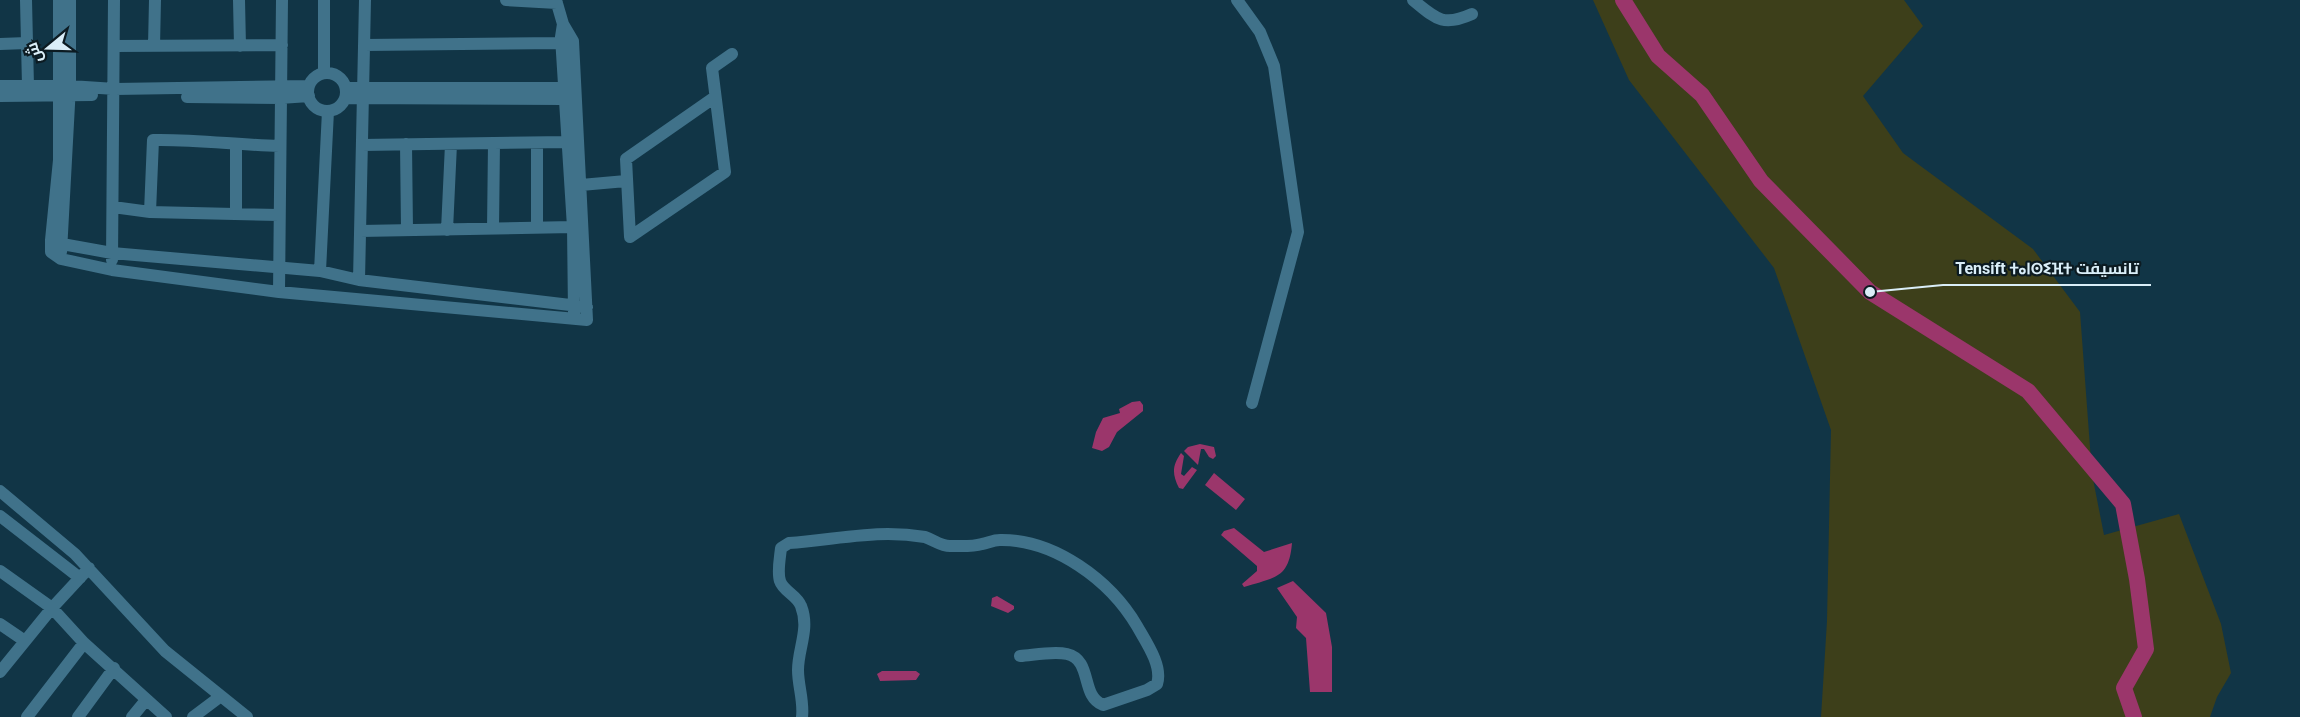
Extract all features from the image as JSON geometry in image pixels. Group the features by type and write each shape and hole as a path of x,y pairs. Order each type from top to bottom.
{"street":[{"path":"26,0 28,86"},
{"path":"59,0 64,90"},
{"path":"70,0 56,242 61,259 112,270 279,292 493,312 574,313 588,307 575,184 567,142 561,43 563,24"},
{"path":"112,270 114,0"},
{"path":"154,0 154,46"},
{"path":"239,0 240,46"},
{"path":"279,292 282,0"},
{"path":"324,0 324,73"},
{"path":"364,0 360,231 364,281 369,300"},
{"path":"506,0 556,1 563,24 573,41 574,313"},
{"path":"1237,0 1260,32 1274,66 1298,232 1252,403"},
{"path":"1413,0 1444,21 1453,21 1472,14"},
{"path":"0,44 27,43"},
{"path":"364,45 561,43"},
{"path":"114,46 282,45"},
{"path":"715,97 626,159 630,237 724,172 712,68 732,54"},
{"path":"324,73 335,75 344,83 345,93 341,105 328,111 315,107 309,91 314,78 324,73"},
{"path":"0,86 114,93 309,91"},
{"path":"0,96 64,90"},
{"path":"345,93 564,93"},
{"path":"328,111 326,273 328,297"},
{"path":"150,212 153,140 193,139 236,145 279,146"},
{"path":"362,145 567,142"},
{"path":"493,229 494,143"},
{"path":"537,143 537,228"},
{"path":"406,144 407,230"},
{"path":"447,230 451,144"},
{"path":"236,145 236,214"},
{"path":"575,184 626,182"},
{"path":"113,207 150,212 279,215"},
{"path":"360,231 573,227"},
{"path":"56,242 112,253 279,267 364,281 495,296 574,313"},
{"path":"156,275 157,258"},
{"path":"196,280 197,261"},
{"path":"238,286 239,264"},
{"path":"410,304 414,286"},
{"path":"453,308 455,291"},
{"path":"493,312 495,296"},
{"path":"0,491 61,541 89,568 154,640 247,717"},
{"path":"0,516 80,578"},
{"path":"802,717 802,694 798,672 805,626 797,598 781,584 779,579 781,548 789,543 888,534 925,537 949,546 973,546 1006,540 1058,554 1086,570 1127,611 1145,640 1157,667 1158,678 1156,684 1147,690 1103,705 1093,697 1082,663 1075,657 1063,653 1020,657"},
{"path":"0,672 52,608 89,568"},
{"path":"0,571 52,608 84,643 166,717"},
{"path":"0,624 25,641"},
{"path":"27,717 84,643"},
{"path":"78,717 114,669"},
{"path":"193,717 221,696"},
{"path":"132,717 146,700"}],"green space":[{"path":"1593,0 1904,0 1923,26 1863,96 1903,153 2033,249 2080,312 2092,474 2104,535 2179,514 2221,624 2231,673 2217,697 2210,717 1821,717 1827,621 1831,430 1774,268 1629,80"}],"shaded area":[{"path":"1140,401 1143,411 1117,432 1109,447 1102,451 1092,448 1103,418 1120,413 1119,409 1132,402"},
{"path":"1200,444 1214,447 1216,456 1213,459 1204,449 1201,449 1198,465 1184,451 1188,447"},
{"path":"1181,453 1184,456 1181,474 1184,476 1192,467 1197,470 1183,489 1179,488 1174,474 1176,462"},
{"path":"1214,473 1245,499 1236,510 1205,485"},
{"path":"1234,528 1264,552 1292,543 1288,564 1284,570 1272,578 1244,587 1242,584 1257,571 1257,566 1221,535 1224,531"},
{"path":"1293,581 1326,613 1332,647 1332,692 1310,692 1306,638 1296,628 1297,617 1277,588"},
{"path":"997,596 1014,606 1014,609 1008,613 991,606 992,598"},
{"path":"882,671 916,671 920,674 916,680 880,681 877,674"}],"waterway":[{"path":"1623,0 1658,56 1702,95 1761,181 1870,292 2028,391 2123,504 2137,579 2146,649 2124,688 2134,717"}],"place":[{"name":"Tensift ⵜⴰⵏⵙⵉⴼⵜ تانسيفت","path":"1870,292"}]}
